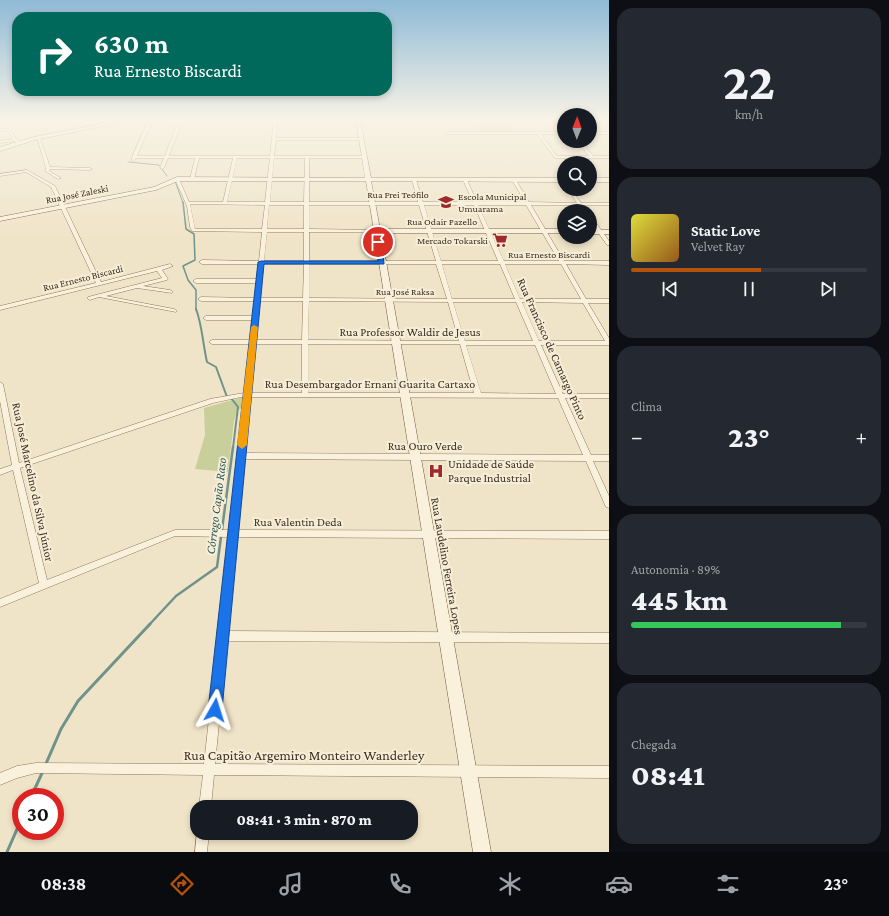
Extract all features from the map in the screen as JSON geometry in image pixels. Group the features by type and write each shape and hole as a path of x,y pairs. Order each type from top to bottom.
{"street":[{"path":"45,159 48,168 47,171 59,178"},
{"path":"162,168 165,159"},
{"path":"192,179 197,159"},
{"path":"225,203 235,159"},
{"path":"206,800 222,636 230,534 241,456 272,159"},
{"path":"305,395 307,159"},
{"name":"Rua Laudelino Ferreira Lopes","path":"364,159 482,852"},
{"path":"48,168 90,168"},
{"path":"0,175 26,171 53,186 99,284"},
{"path":"177,179 187,203"},
{"name":"Rua José Zaleski","path":"0,219 156,188 177,179 557,181"},
{"path":"414,180 478,395"},
{"name":"Rua Francisco de Camargo Pinto","path":"465,180 609,505"},
{"path":"514,180 609,343"},
{"path":"597,180 609,180"},
{"path":"574,196 580,204"},
{"name":"Rua Frei Teófilo","path":"187,203 557,204"},
{"name":"Rua Odair Pazello","path":"187,203 190,208 192,228 200,230 557,232"},
{"name":"Rua Frei Teófilo","path":"597,204 609,204"},
{"path":"597,228 609,244"},
{"path":"600,232 609,232"},
{"name":"Rua Ernesto Biscardi","path":"202,262 609,263"},
{"name":"Rua Ernesto Biscardi","path":"0,308 170,266"},
{"path":"90,298 165,279 159,269"},
{"path":"151,271 158,281"},
{"path":"196,281 259,281"},
{"path":"136,286 170,292"},
{"path":"97,296 174,311"},
{"name":"Rua José Raksa","path":"201,299 609,300"},
{"path":"206,318 255,318"},
{"name":"Rua Professor Waldir de Jesus","path":"212,342 609,343"},
{"name":"Rua José Marcelino da Silva Júnior","path":"0,384 16,466 44,586"},
{"name":"Rua Desembargador Ernani Guarita Cartaxo","path":"0,472 234,396 609,396"},
{"name":"Rua Ouro Verde","path":"241,456 609,458"},
{"name":"Rua Valentin Deda","path":"0,603 175,534 609,536"},
{"path":"222,636 609,638"},
{"name":"Rua Capitão Argemiro Monteiro Wanderley","path":"0,779 17,772 36,768 609,772"},
{"path":"201,852 202,840"}],"green space":[{"path":"243,397 245,406 237,411 234,421 228,472 195,469 205,435 204,408"}],"waterway":[{"name":"Córrego Capão Raso","path":"128,162 159,165 167,176"},
{"name":"Córrego Capão Raso","path":"175,181 183,203"},
{"name":"Córrego Capão Raso","path":"183,202 186,229 194,234 195,260 183,266 188,280 196,290 196,309"},
{"name":"Córrego Capão Raso","path":"196,309 200,321 207,362 216,367 227,397"},
{"name":"Córrego Capão Raso","path":"231,398 238,407 233,448"},
{"name":"Córrego Capão Raso","path":"149,625 176,596 217,567 233,447"},
{"name":"Córrego Capão Raso","path":"45,766 61,729 78,701 150,624"},
{"name":"Córrego Capão Raso","path":"35,788 43,771"},
{"name":"Córrego Capão Raso","path":"7,852 12,840"}],"slow traffic":[{"path":"242,445 254,327"}],"place":[{"name":"Escola Municipal Umuarama","path":"446,202"},
{"name":"Mercado Tokarski","path":"500,240"},
{"name":"Unidade de Saúde Parque Industrial","path":"436,471"}],"route":[{"path":"215,710 261,262 382,263 378,242"}]}
